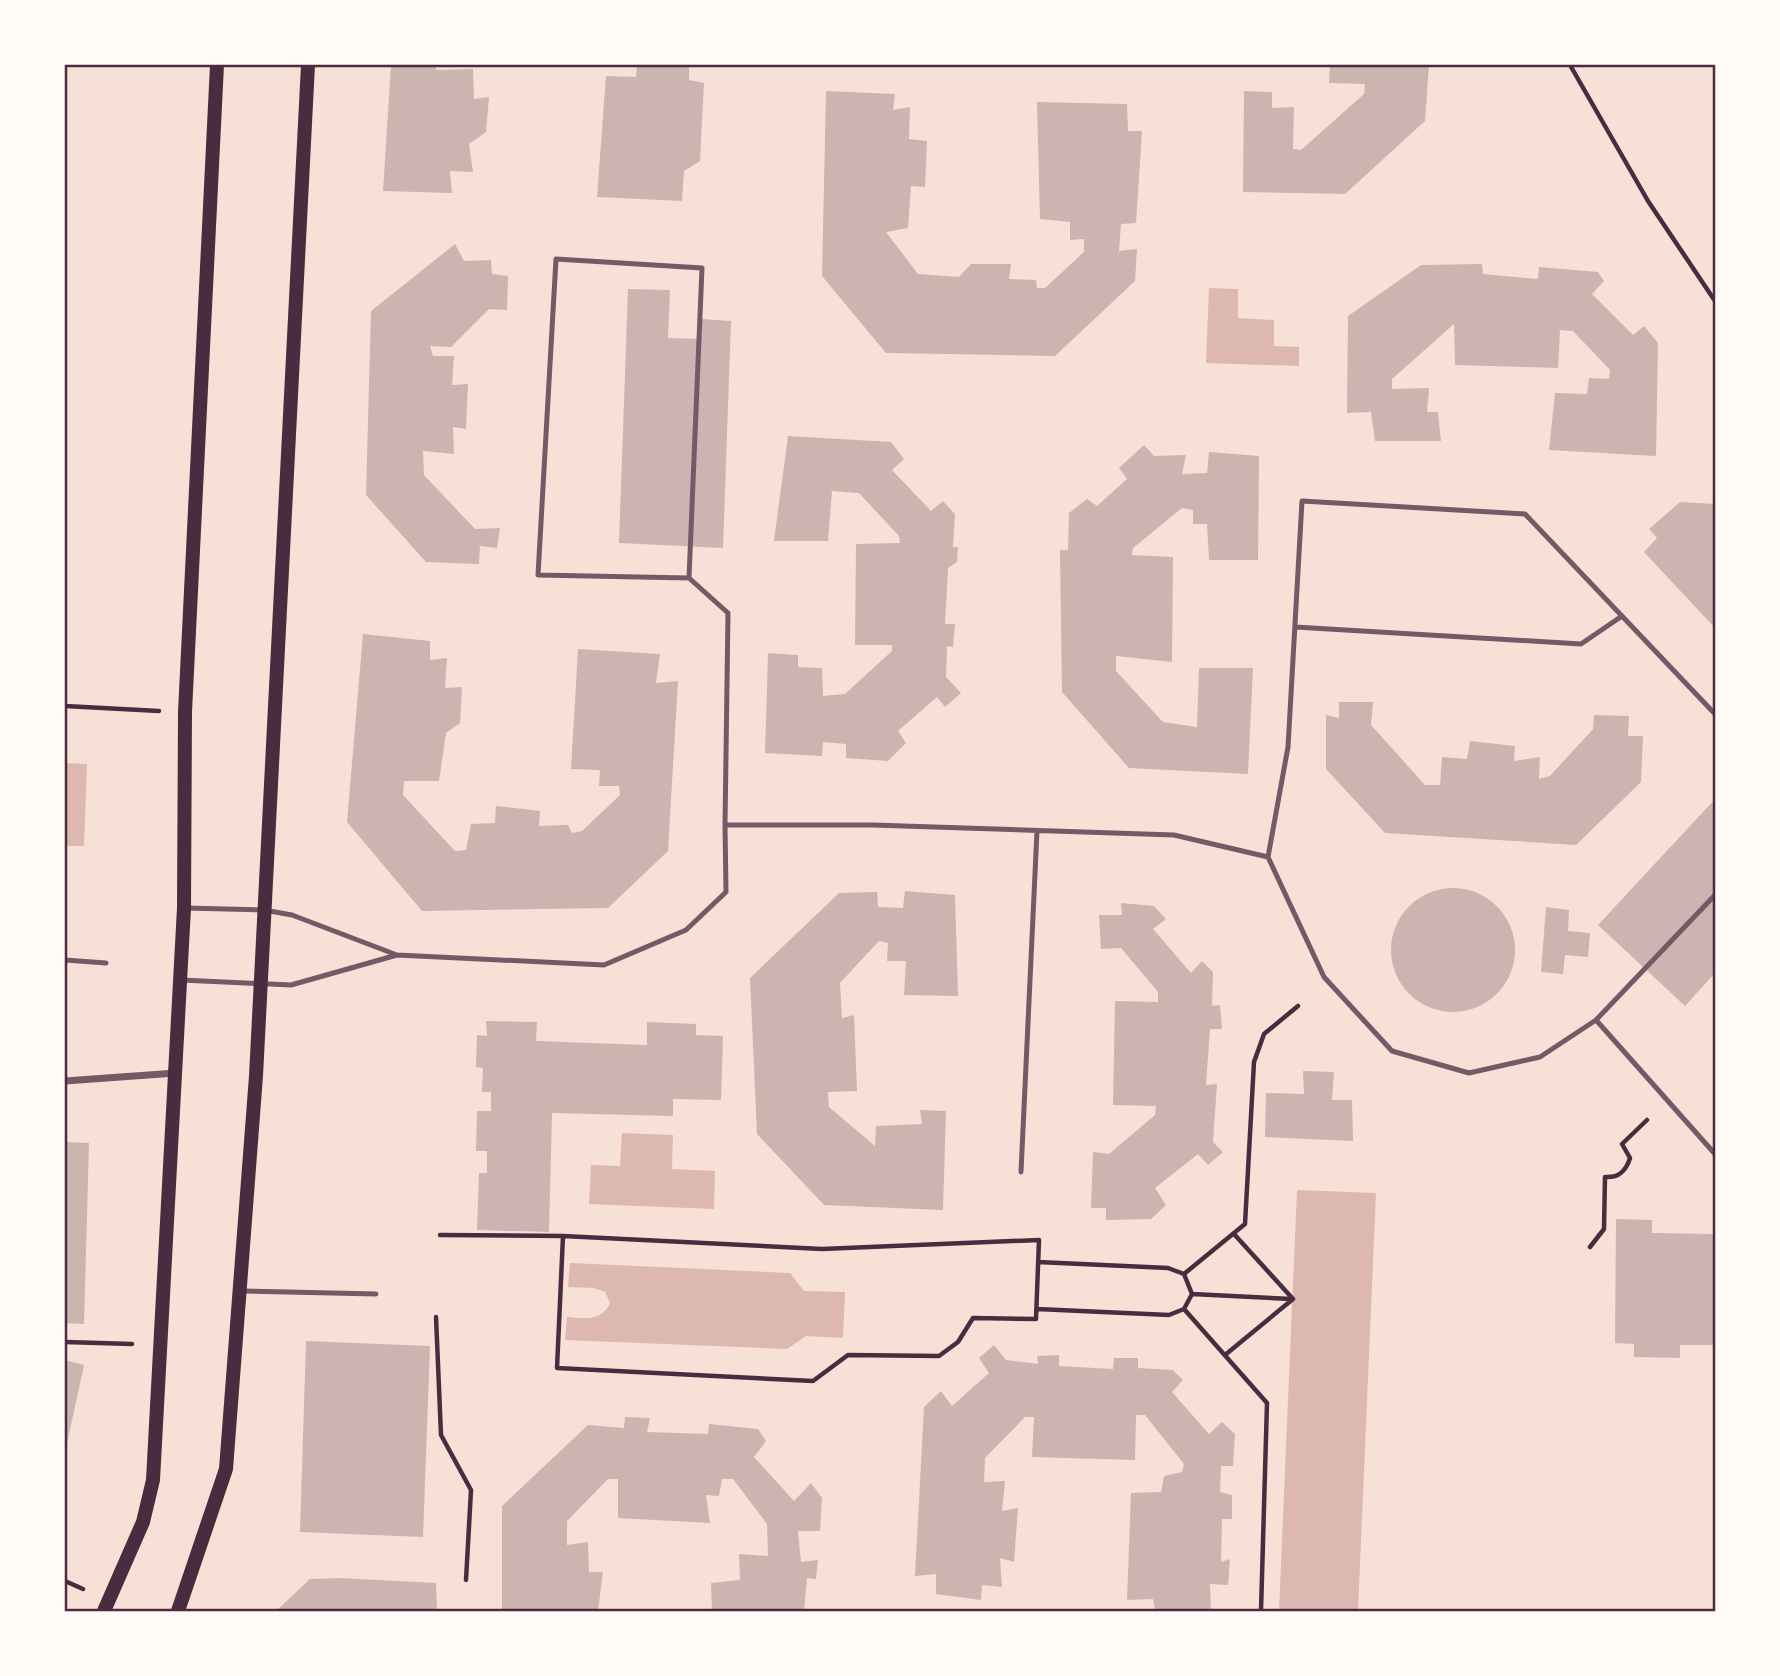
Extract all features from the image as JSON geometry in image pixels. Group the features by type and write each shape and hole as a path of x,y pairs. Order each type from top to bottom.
{"main road":[{"path":"104,1611 143,1522 153,1480 181,980 185,712 217,65"},
{"path":"178,1611 226,1469 261,984 308,65"}],"street":[{"path":"65,1081 176,1073"}],"lane":[{"path":"184,908 264,910 292,915 397,955 604,965 686,930 726,892 724,825 728,613 689,578 538,575 556,259 702,268 689,578"},
{"path":"1715,714 1525,514 1302,501 1288,747 1268,858 1324,977 1392,1051 1469,1073 1540,1057 1596,1020 1715,895"},
{"path":"1295,627 1581,644 1622,616"},
{"path":"724,825 873,825 1174,835 1268,858"},
{"path":"1021,1172 1037,831"},
{"path":"181,980 291,985 397,955"},
{"path":"65,960 106,963"},
{"path":"1596,1020 1715,1154"},
{"path":"240,1291 376,1294"}],"path":[{"path":"1570,65 1648,201 1715,301"},
{"path":"65,706 185,712"},
{"path":"1184,1273 1245,1224 1254,1062 1264,1034 1298,1006"},
{"path":"1590,1247 1604,1229 1605,1177 1614,1178 1628,1168 1630,1158 1622,1144 1647,1120"},
{"path":"1234,1234 1293,1299"},
{"path":"440,1235 563,1236 822,1249 1039,1240 1036,1320 974,1318 958,1342 939,1356 848,1355 814,1381 557,1368 563,1236"},
{"path":"1038,1262 1168,1268 1184,1273"},
{"path":"1037,1308 1169,1315 1184,1309 1192,1294 1184,1273"},
{"path":"1192,1294 1293,1299"},
{"path":"1225,1356 1293,1299"},
{"path":"1184,1309 1267,1403 1261,1611"},
{"path":"436,1317 441,1435 471,1490 466,1580"},
{"path":"65,1342 161,1345"}],"shaded area":[{"path":"1209,288 1238,289 1238,318 1274,320 1274,346 1299,347 1299,366 1206,363"},
{"path":"65,763 87,764 84,846 65,846"},
{"path":"622,1133 673,1135 672,1169 715,1171 714,1209 589,1204 591,1165 620,1166"},
{"path":"1297,1190 1376,1193 1358,1611 1279,1611"},
{"path":"570,1263 790,1273 804,1291 845,1292 843,1338 806,1336 787,1349 565,1340 567,1317 597,1316 607,1309 610,1303 605,1292 594,1288 568,1287"}],"building":[{"path":"391,65 436,65 436,70 473,69 474,99 489,97 486,132 469,144 473,172 450,171 452,193 383,191"},
{"path":"637,65 689,65 689,80 704,83 700,161 684,171 682,201 597,197 606,76 636,77"},
{"path":"1330,65 1429,65 1425,121 1345,194 1243,192 1244,91 1272,92 1272,108 1294,107 1293,149 1301,150 1364,94 1365,84 1329,83"},
{"path":"826,91 895,94 893,110 910,107 909,139 927,141 925,187 911,186 908,228 886,232 918,274 959,277 971,264 1011,264 1009,279 1036,280 1037,288 1045,288 1084,252 1084,239 1070,240 1070,222 1040,219 1037,102 1127,104 1128,131 1142,131 1136,223 1121,224 1119,251 1137,249 1135,281 1055,356 886,353 822,276"},
{"path":"455,244 464,261 491,260 492,274 508,276 507,310 489,309 451,347 430,346 433,356 454,356 452,385 468,384 466,429 453,427 454,454 423,451 424,475 475,529 500,528 497,548 480,546 479,564 426,562 366,495 371,311"},
{"path":"1482,264 1483,274 1538,279 1539,267 1598,272 1604,281 1592,294 1633,335 1644,326 1658,343 1656,456 1549,450 1555,393 1587,394 1589,378 1609,379 1610,370 1573,331 1560,330 1558,368 1455,365 1454,324 1392,379 1392,389 1429,388 1427,412 1438,412 1441,441 1375,441 1371,412 1347,413 1348,316 1421,265"},
{"path":"628,289 670,290 668,338 700,339 701,319 731,321 723,548 619,543"},
{"path":"788,436 891,442 904,459 892,470 931,511 943,501 955,514 953,547 958,547 957,562 948,568 945,624 955,624 953,647 947,646 946,677 961,693 945,707 937,697 898,731 906,743 888,761 846,758 846,744 823,742 822,756 765,753 768,653 798,655 798,667 822,668 823,696 845,694 892,651 892,645 855,645 856,544 900,543 899,536 859,493 832,491 828,541 774,541"},
{"path":"1144,445 1154,456 1186,455 1182,474 1207,473 1209,452 1259,456 1258,560 1209,560 1207,524 1193,524 1193,510 1182,508 1133,548 1132,555 1173,557 1172,662 1116,656 1116,671 1163,722 1197,727 1199,668 1253,668 1248,774 1129,768 1062,692 1060,550 1068,550 1069,513 1087,499 1097,506 1127,479 1119,468"},
{"path":"1680,502 1715,504 1715,628 1644,552 1657,538 1649,529"},
{"path":"363,634 430,641 430,660 447,658 445,688 462,687 460,723 446,733 439,781 404,781 403,795 455,851 466,850 471,824 495,823 496,806 540,811 539,826 568,825 572,833 582,831 620,795 619,786 599,786 600,770 571,769 578,649 660,654 656,683 678,681 668,851 608,908 422,911 347,822"},
{"path":"1339,702 1373,702 1371,725 1425,785 1440,785 1442,757 1467,759 1470,741 1515,746 1514,761 1540,757 1539,779 1550,776 1593,729 1594,715 1629,716 1628,736 1643,736 1641,782 1576,845 1385,833 1326,769 1326,715 1339,718"},
{"path":"1715,799 1715,973 1685,1006 1598,925"},
{"path":"1453,888 1477,893 1497,906 1510,926 1515,950 1510,974 1497,994 1477,1007 1453,1012 1429,1007 1409,994 1396,974 1391,950 1396,926 1409,906 1429,893"},
{"path":"905,891 955,895 958,996 904,995 906,961 887,961 888,943 879,941 840,983 842,1018 854,1015 857,1091 828,1092 829,1107 875,1146 876,1126 922,1124 920,1110 946,1111 943,1210 824,1205 757,1134 750,978 839,893 877,892 878,907 903,908"},
{"path":"1121,903 1154,906 1166,919 1153,929 1191,973 1202,961 1213,972 1212,1006 1220,1005 1222,1029 1210,1029 1206,1085 1217,1084 1213,1142 1223,1152 1208,1165 1198,1154 1155,1188 1166,1205 1151,1219 1106,1220 1106,1208 1091,1208 1093,1152 1109,1154 1155,1115 1156,1106 1113,1105 1115,1001 1158,1002 1158,992 1121,948 1101,949 1099,915 1122,915"},
{"path":"1546,907 1569,910 1568,931 1590,933 1588,957 1565,955 1563,974 1541,972"},
{"path":"486,1021 537,1022 536,1041 647,1045 647,1022 696,1024 696,1035 723,1036 721,1100 673,1099 673,1116 552,1113 549,1232 477,1230 479,1173 487,1173 487,1151 476,1151 477,1111 491,1111 491,1092 482,1092 483,1068 476,1067 477,1035 487,1036"},
{"path":"1303,1071 1334,1072 1332,1100 1352,1100 1353,1141 1265,1137 1266,1093 1304,1094"},
{"path":"65,1142 89,1143 84,1324 65,1323"},
{"path":"1616,1219 1652,1220 1652,1233 1715,1234 1715,1345 1680,1345 1680,1358 1634,1357 1634,1344 1615,1343"},
{"path":"306,1341 430,1346 423,1537 300,1532"},
{"path":"994,1345 1006,1360 1038,1364 1037,1356 1059,1355 1059,1366 1113,1369 1114,1358 1138,1358 1138,1368 1173,1370 1183,1380 1172,1392 1209,1434 1222,1422 1235,1434 1233,1466 1221,1466 1220,1492 1232,1495 1232,1519 1222,1519 1221,1562 1230,1559 1228,1585 1210,1584 1211,1611 1155,1610 1153,1599 1127,1600 1131,1493 1161,1492 1164,1476 1182,1472 1184,1464 1145,1415 1136,1415 1135,1460 1032,1457 1034,1417 1025,1417 985,1458 984,1482 1005,1481 1002,1511 1018,1508 1014,1562 1000,1558 1002,1587 982,1585 981,1600 936,1594 936,1574 915,1576 924,1407 941,1391 952,1406 989,1373 979,1358"},
{"path":"65,1360 84,1365 66,1448 65,1447"},
{"path":"625,1417 650,1418 647,1432 708,1434 709,1424 758,1429 766,1441 754,1457 794,1501 811,1483 822,1498 820,1531 798,1531 801,1562 818,1560 816,1579 807,1578 804,1611 712,1611 711,1583 740,1580 739,1554 768,1556 767,1524 733,1479 722,1479 719,1496 706,1495 710,1523 618,1518 618,1479 608,1479 567,1521 567,1545 588,1542 589,1572 603,1572 598,1611 502,1611 502,1506 588,1425 624,1428"},
{"path":"310,1579 436,1583 437,1611 276,1611"}]}
